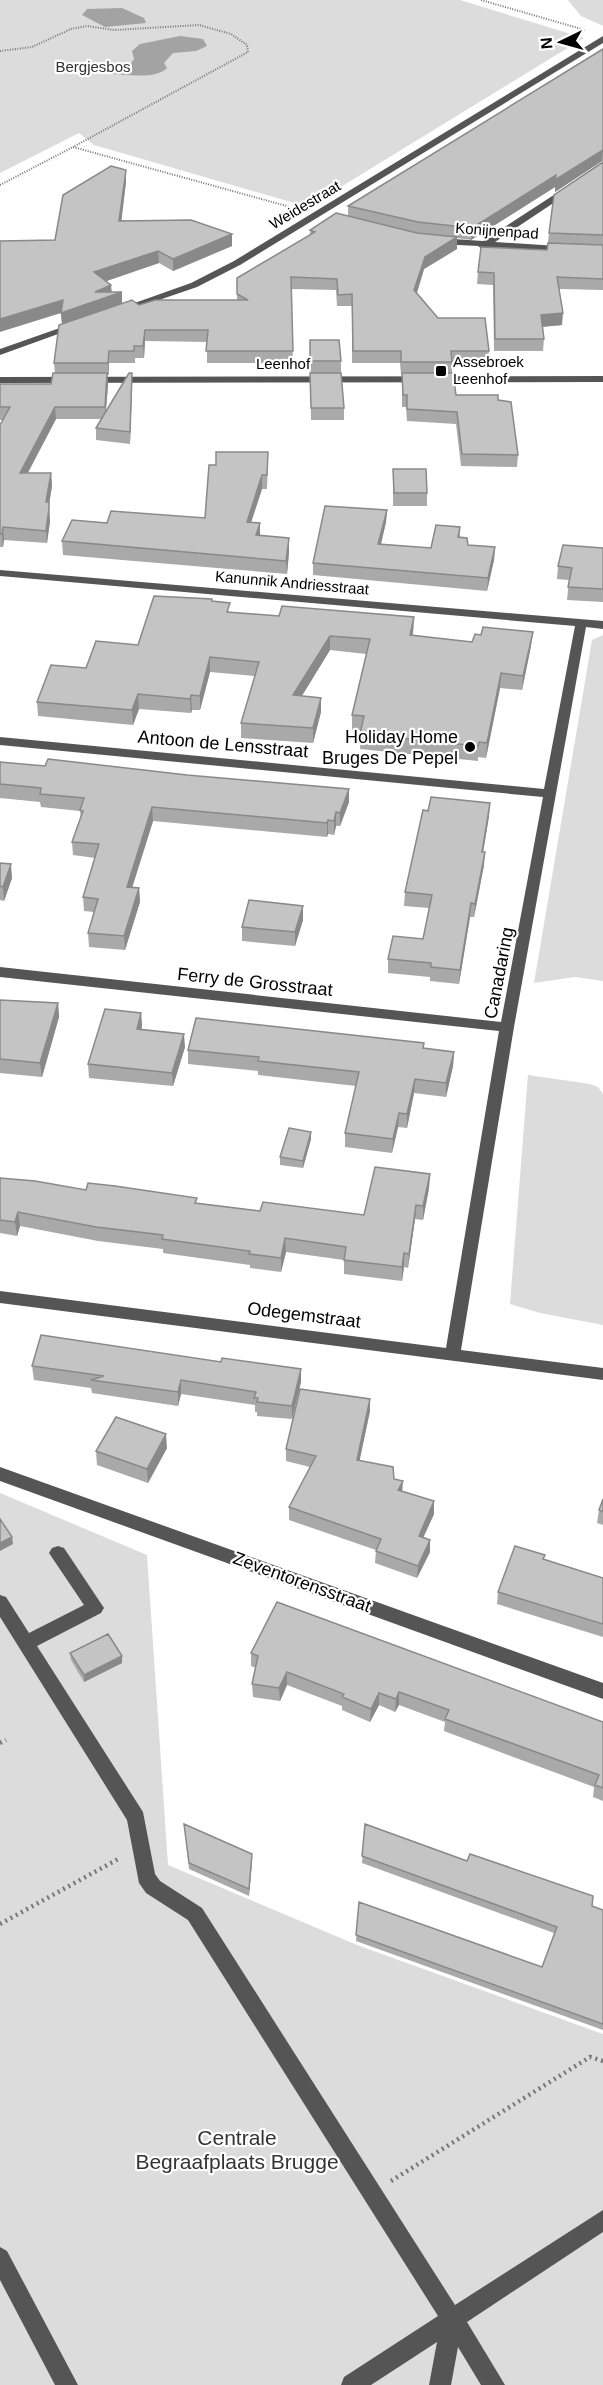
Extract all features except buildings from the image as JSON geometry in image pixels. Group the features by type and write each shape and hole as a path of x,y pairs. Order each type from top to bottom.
{"street":[{"name":"Weidestraat","path":"108,314 194,285 324,216 603,39"},
{"path":"482,246 603,166"},
{"name":"Konijnenpad","path":"428,240 482,246 603,252"},
{"path":"0,352 86,322"},
{"name":"Leenhof","path":"0,380 603,379"},
{"name":"Kanunnik Andriesstraat","path":"0,573 580,623"},
{"path":"580,623 603,625"},
{"name":"Canadaring","path":"453,1353 507,1027 580,623"},
{"name":"Antoon de Lensstraat","path":"0,741 550,794"},
{"name":"Ferry de Grosstraat","path":"0,972 507,1027"},
{"name":"Odegemstraat","path":"0,1297 453,1353 603,1374"},
{"name":"Zeventorensstraat","path":"0,1474 603,1690"},
{"path":"26,1643 94,1608 58,1553"},
{"path":"0,1602 136,1818 146,1877 153,1887 195,1914 494,2385"},
{"path":"352,2385 603,2220"},
{"path":"0,2258 67,2385"},
{"path":"440,2385 452,2318"}],"path":[{"path":"481,0 592,32"},
{"path":"0,51 34,46 71,28 91,25 122,30 197,24 215,27 237,36 247,45 248,52 222,68 0,185"},
{"path":"73,147 324,216"},
{"path":"0,1743 6,1740"},
{"path":"0,1924 141,1846"},
{"path":"372,2193 590,2057 603,2061"}],"green space":[{"name":"Bergjesbos","path":"0,0 460,0 584,38 308,207 94,145 79,133 0,173"},
{"path":"568,0 603,0 603,26 581,16"},
{"path":"603,635 603,981 575,977 534,983 592,640"},
{"path":"528,1075 590,1084 598,1087 603,1094 603,1325 540,1313 510,1304"},
{"name":"Centrale Begraafplaats Brugge","path":"0,1493 147,1555 168,1865 357,1945 603,2034 603,2385 0,2385"}],"shaded area":[{"path":"122,8 144,18 146,23 105,27 82,15 87,9"},
{"path":"180,36 203,39 207,46 196,51 173,53 164,63 167,68 162,72 140,76 110,74 109,72 115,66 129,66 134,59 132,51 140,44"}],"place":[{"name":"Assebroek Leenhof","path":"441,371"},
{"name":"Holiday Home Bruges De Pepel","path":"470,747"}]}
